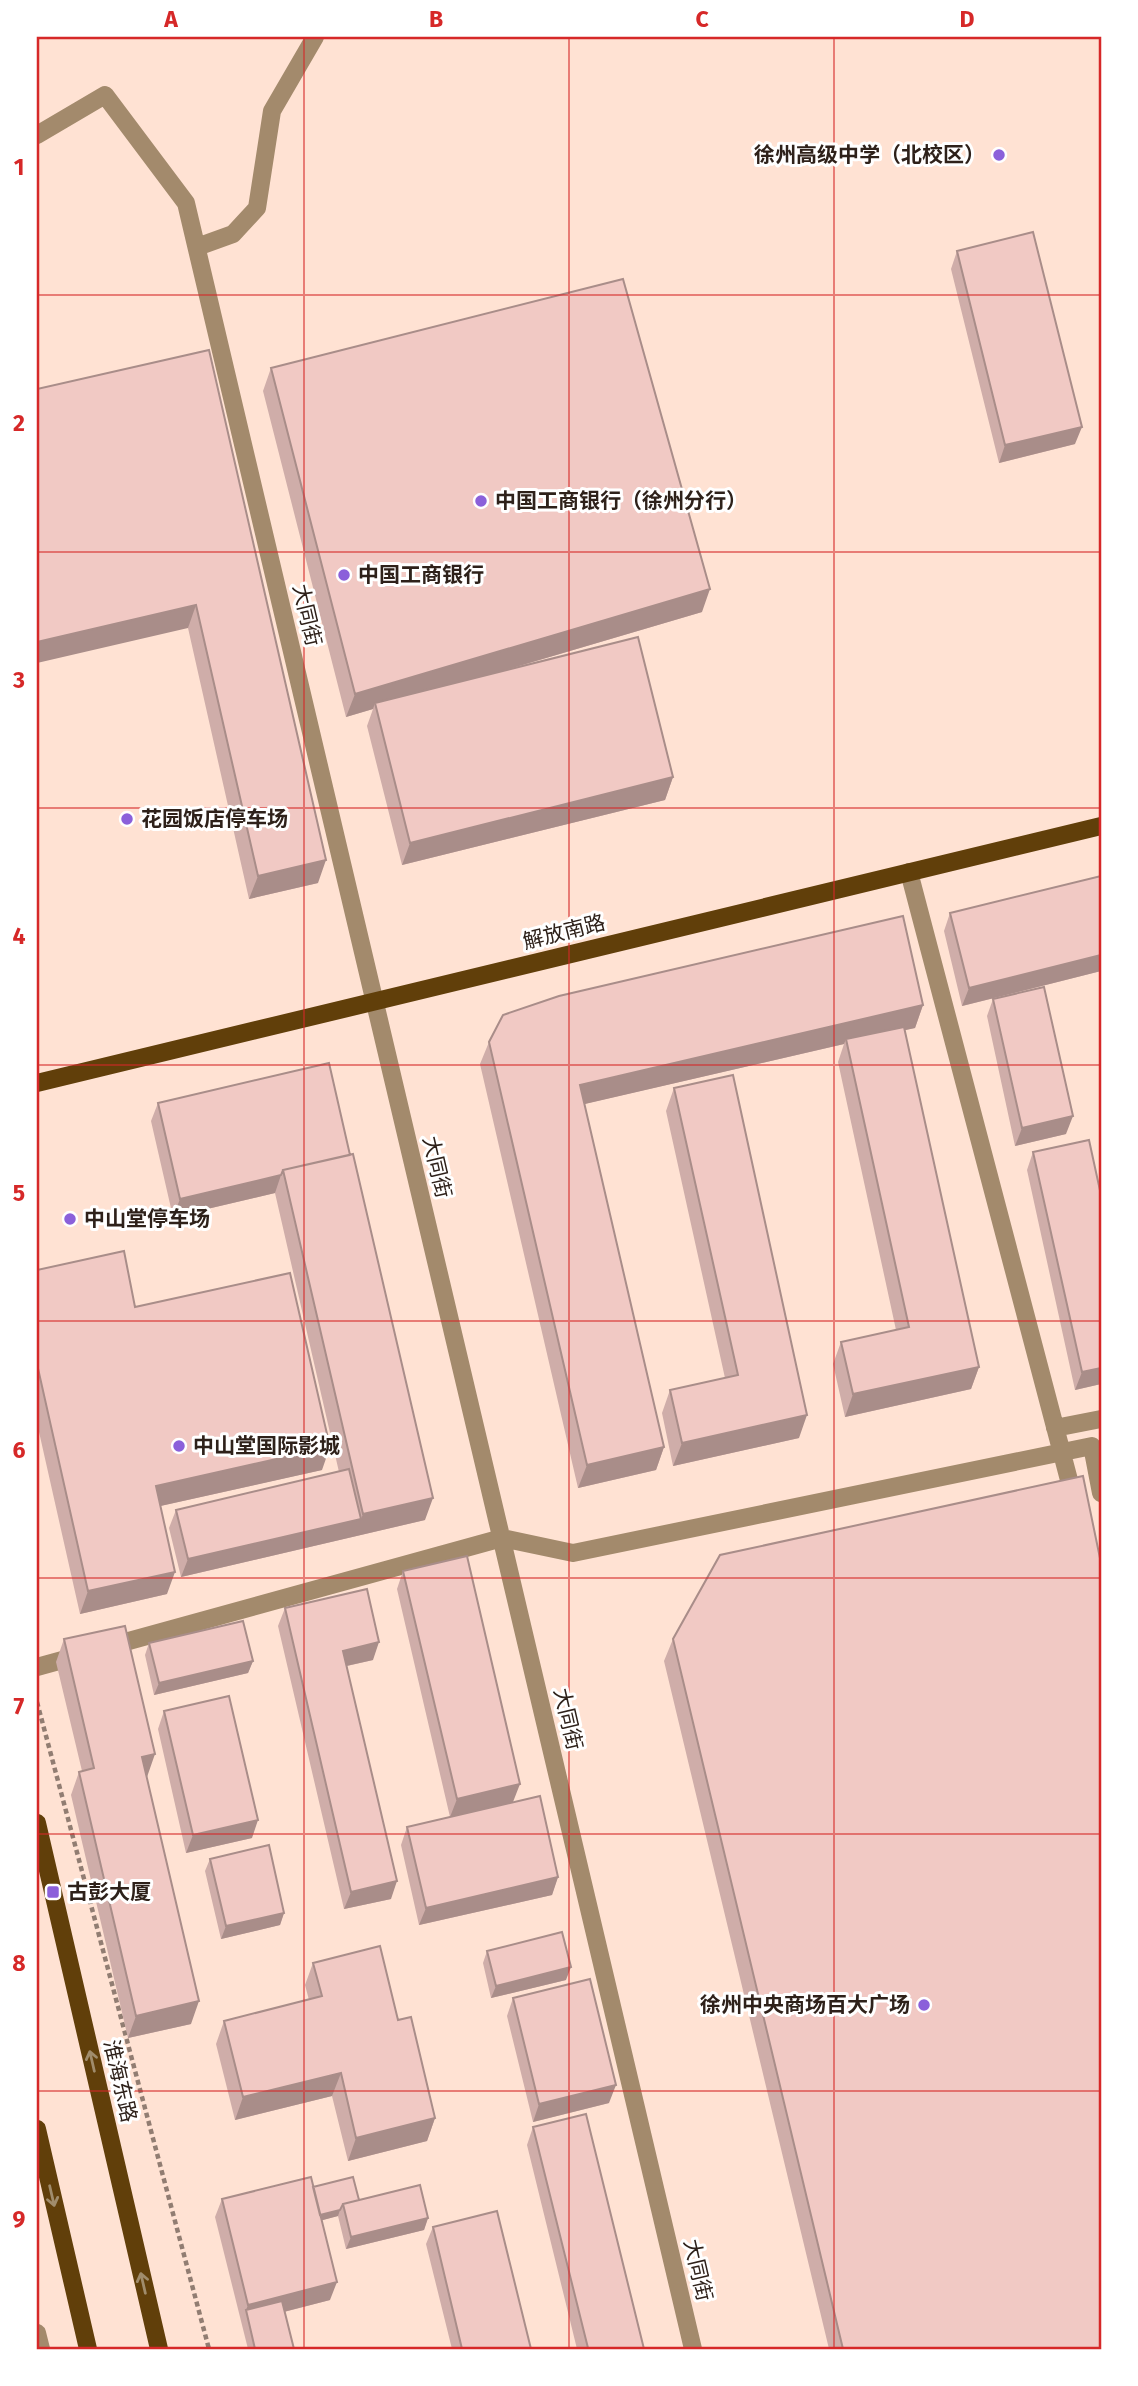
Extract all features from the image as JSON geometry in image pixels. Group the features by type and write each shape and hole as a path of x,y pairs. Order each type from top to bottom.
{"main road":[{"name":"解放南路","path":"37,1083 1101,825"},
{"name":"淮海东路","path":"37,1823 159,2349"},
{"path":"37,2130 88,2349"}],"street":[{"path":"197,247 233,234 257,208 272,111 315,37"},
{"name":"大同街","path":"37,135 105,95 186,203 693,2349"},
{"path":"909,872 1074,1499"},
{"path":"1055,1428 1101,1419"},
{"path":"37,1667 502,1538 573,1553 1091,1446 1101,1493"},
{"path":"37,2333 41,2349"}],"path":[{"path":"37,1702 209,2349"}],"building":[{"path":"1033,232 1082,427 1005,445 957,251"},
{"name":"中国工商银行（徐州分行）","path":"623,279 710,589 355,694 271,368"},
{"path":"209,350 326,860 258,876 196,605 37,642 37,389"},
{"path":"638,637 673,777 410,843 375,703"},
{"path":"1101,876 1101,955 969,988 950,913"},
{"path":"903,916 923,1005 580,1085 664,1447 587,1465 489,1042 503,1015 559,996"},
{"path":"1044,987 1073,1116 1022,1128 993,999"},
{"path":"904,1027 979,1367 853,1394 841,1342 909,1327 846,1039"},
{"path":"329,1063 350,1155 283,1170 281,1175 180,1199 158,1103"},
{"path":"733,1075 807,1415 682,1443 670,1390 738,1375 674,1088"},
{"path":"1089,1140 1101,1195 1101,1368 1082,1372 1033,1152"},
{"path":"353,1154 433,1498 363,1514 283,1170"},
{"name":"中山堂国际影城","path":"124,1251 135,1307 290,1273 330,1447 156,1486 175,1572 88,1591 37,1364 37,1270"},
{"path":"349,1469 361,1519 188,1559 176,1510"},
{"name":"徐州中央商场百大广场","path":"1083,1476 1101,1563 1101,2349 843,2349 673,1639 720,1555"},
{"path":"467,1556 520,1784 457,1799 403,1571"},
{"path":"367,1589 379,1642 343,1651 397,1881 351,1892 285,1608"},
{"path":"243,1621 253,1661 159,1683 149,1643"},
{"path":"125,1626 155,1754 142,1757 199,2001 136,2016 79,1772 94,1768 64,1639"},
{"path":"229,1696 258,1820 193,1835 164,1711"},
{"path":"540,1796 558,1877 426,1908 407,1827"},
{"path":"269,1845 284,1913 226,1926 210,1859"},
{"path":"562,1932 571,1967 496,1986 487,1951"},
{"path":"380,1946 398,2020 411,2017 435,2118 356,2138 341,2073 243,2097 224,2021 322,1996 313,1963"},
{"path":"590,1979 616,2085 539,2104 513,1998"},
{"path":"586,2114 644,2349 584,2349 588,2348 533,2127"},
{"path":"311,2177 337,2282 248,2305 222,2199"},
{"path":"353,2177 359,2200 343,2204 340,2210 320,2215 313,2187"},
{"path":"420,2185 428,2218 351,2237 343,2204"},
{"path":"497,2211 531,2349 462,2349 433,2227"},
{"path":"282,2301 294,2349 255,2349 246,2310"}],"place":[{"name":"徐州高级中学（北校区）","path":"999,155"},
{"name":"中国工商银行（徐州分行）","path":"481,501"},
{"name":"中国工商银行","path":"344,575"},
{"name":"花园饭店停车场","path":"127,819"},
{"name":"中山堂停车场","path":"70,1219"},
{"name":"中山堂国际影城","path":"179,1446"},
{"name":"古彭大厦","path":"53,1892"},
{"name":"徐州中央商场百大广场","path":"924,2005"}]}
